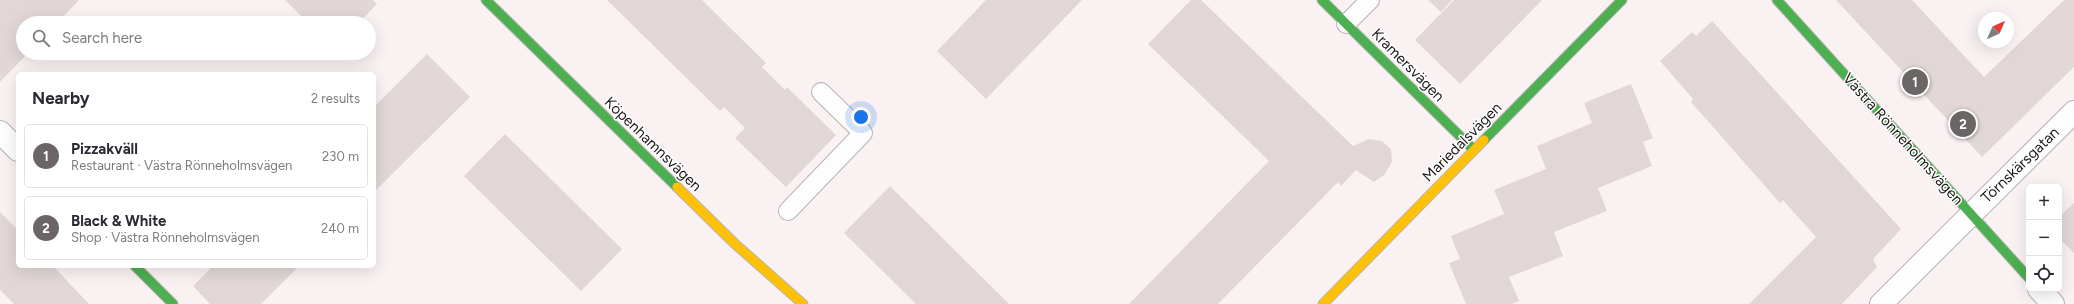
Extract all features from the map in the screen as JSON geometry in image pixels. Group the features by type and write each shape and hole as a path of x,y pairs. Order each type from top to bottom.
{"street":[{"name":"Köpenhamnsvägen","path":"486,0 734,243 803,304"},
{"name":"Mariedalsvägen","path":"1323,304 1622,0"},
{"name":"Västra Rönneholmsvägen","path":"1777,0 2026,275"},
{"name":"Kramersvägen","path":"1332,3 1346,24 1474,150"},
{"name":"Törnskärsgatan","path":"1881,304 2074,112"},
{"path":"0,132 16,148"},
{"path":"137,268 173,304"},
{"path":"2042,292 2053,304"}],"lane":[{"path":"1346,24 1370,0"},
{"path":"788,211 863,133 821,92"}],"building":[{"path":"0,0 79,0 64,16 16,16 16,60 21,60 0,82"},
{"path":"285,0 373,0 377,4 366,16 301,16"},
{"path":"607,0 702,0 766,63 762,67 785,90 787,87 836,135 786,187 735,138 745,128 724,107 720,111"},
{"path":"986,0 1082,0 986,99 937,51"},
{"path":"1191,0 1201,0 1353,146 1369,139 1382,141 1391,149 1392,162 1384,175 1374,182 1356,170 1341,186 1338,182 1218,304 1129,304 1269,161 1148,44"},
{"path":"1428,0 1452,0 1441,12"},
{"path":"1454,0 1542,0 1460,84 1415,40"},
{"path":"1836,0 1912,0 1984,77 2064,0 2074,0 2074,67 1982,157"},
{"path":"1712,21 1901,229 1873,259 1877,267 1842,304 1749,304 1816,237 1783,200 1780,203 1691,102 1693,99 1660,61 1692,32 1696,36"},
{"path":"427,54 470,97 376,190 376,105"},
{"path":"1631,84 1653,138 1643,142 1652,166 1598,188 1607,211 1554,232 1563,256 1509,277 1519,301 1512,304 1466,304 1449,263 1460,259 1451,236 1504,214 1494,190 1546,169 1537,146 1592,123 1584,103"},
{"path":"505,134 622,249 581,291 464,176"},
{"path":"890,186 1009,304 916,304 844,233"},
{"path":"2074,203 2074,253 2062,241 2062,214"},
{"path":"0,212 16,228 16,268 55,268 89,304 14,304 0,290"},
{"path":"211,268 297,268 261,304 210,304 193,286"}],"traffic: fast":[{"path":"486,0 677,187"},
{"path":"1322,0 1474,150"},
{"path":"1484,140 1622,0"},
{"path":"1777,0 2026,275"},
{"path":"137,268 173,304"}],"traffic: slow":[{"path":"1323,304 1484,140"},
{"path":"677,187 734,243 803,304"}],"place":[{"name":"Pizzakväll","path":"1915,82"},
{"name":"Black & White","path":"1963,124"}]}
